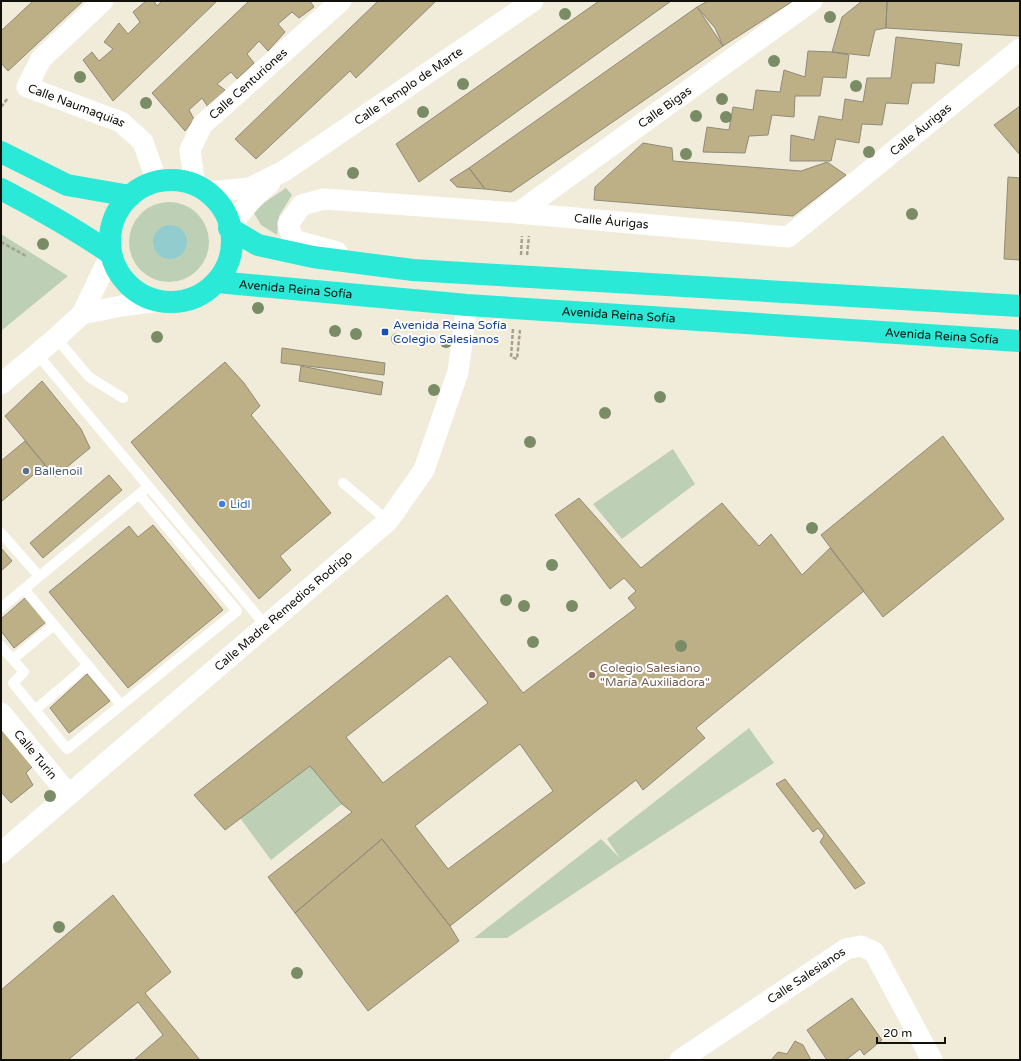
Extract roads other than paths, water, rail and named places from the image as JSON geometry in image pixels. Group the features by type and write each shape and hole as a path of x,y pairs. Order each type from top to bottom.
{"highway":[{"path":"1,152 67,185 130,196"},
{"path":"174,180 201,188 221,205 229,222 232,243 226,268 217,282 203,294 188,300 174,303 146,297 131,287 119,273 111,254 111,234 114,219 121,206 130,196 146,185 174,180"},
{"path":"1,189 51,215 111,254"},
{"path":"229,228 258,245 313,257 413,270 1020,306"},
{"name":"Avenida Reina Sofía","path":"217,282 467,306 1020,341"}],"street":[{"name":"Calle Naumaquias","path":"103,1 41,59 27,87 121,122 144,142 157,182"},
{"name":"Calle Centuriones","path":"201,188 190,150 202,125 341,1"},
{"name":"Calle Templo de Marte","path":"229,228 252,199 284,171 533,1"},
{"name":"Calle Bigas","path":"520,222 812,1"},
{"name":"Calle Áurigas","path":"413,270 317,248 293,240 288,224 302,204 324,199 520,222 788,237 1020,49"},
{"name":"Calle Templo de Marte","path":"201,188 250,188 284,171"},
{"path":"1,384 82,314 111,254"},
{"path":"82,314 121,306 159,301"},
{"name":"Calle Madre Remedios Rodrigo","path":"1,853 388,522 424,470 458,372 467,306"},
{"name":"Calle Turin","path":"1,713 69,795"},
{"name":"Calle Salesianos","path":"680,1060 846,949 861,946 874,952 932,1060"}],"lane":[{"path":"56,338 89,377 123,398"},
{"path":"37,354 266,626"},
{"path":"342,483 388,522"},
{"path":"1,608 149,486"},
{"path":"1,646 24,672 13,683 67,749 237,611 139,494"},
{"path":"1,532 39,576"},
{"path":"24,589 121,705"},
{"path":"13,659 54,625"},
{"path":"35,710 88,665"}],"water":[{"path":"170,225 176,226 182,230 186,236 186,248 182,254 176,258 170,259 164,258 158,254 154,248 153,242 154,236 158,230 164,226"}],"place":[{"name":"Avenida Reina Sofía Colegio Salesianos","path":"385,332"},
{"name":"Ballenoil","path":"26,471"},
{"name":"Lidl","path":"222,504"},
{"name":"Colegio Salesiano \"María Auxiliadora\"","path":"592,675"}]}
